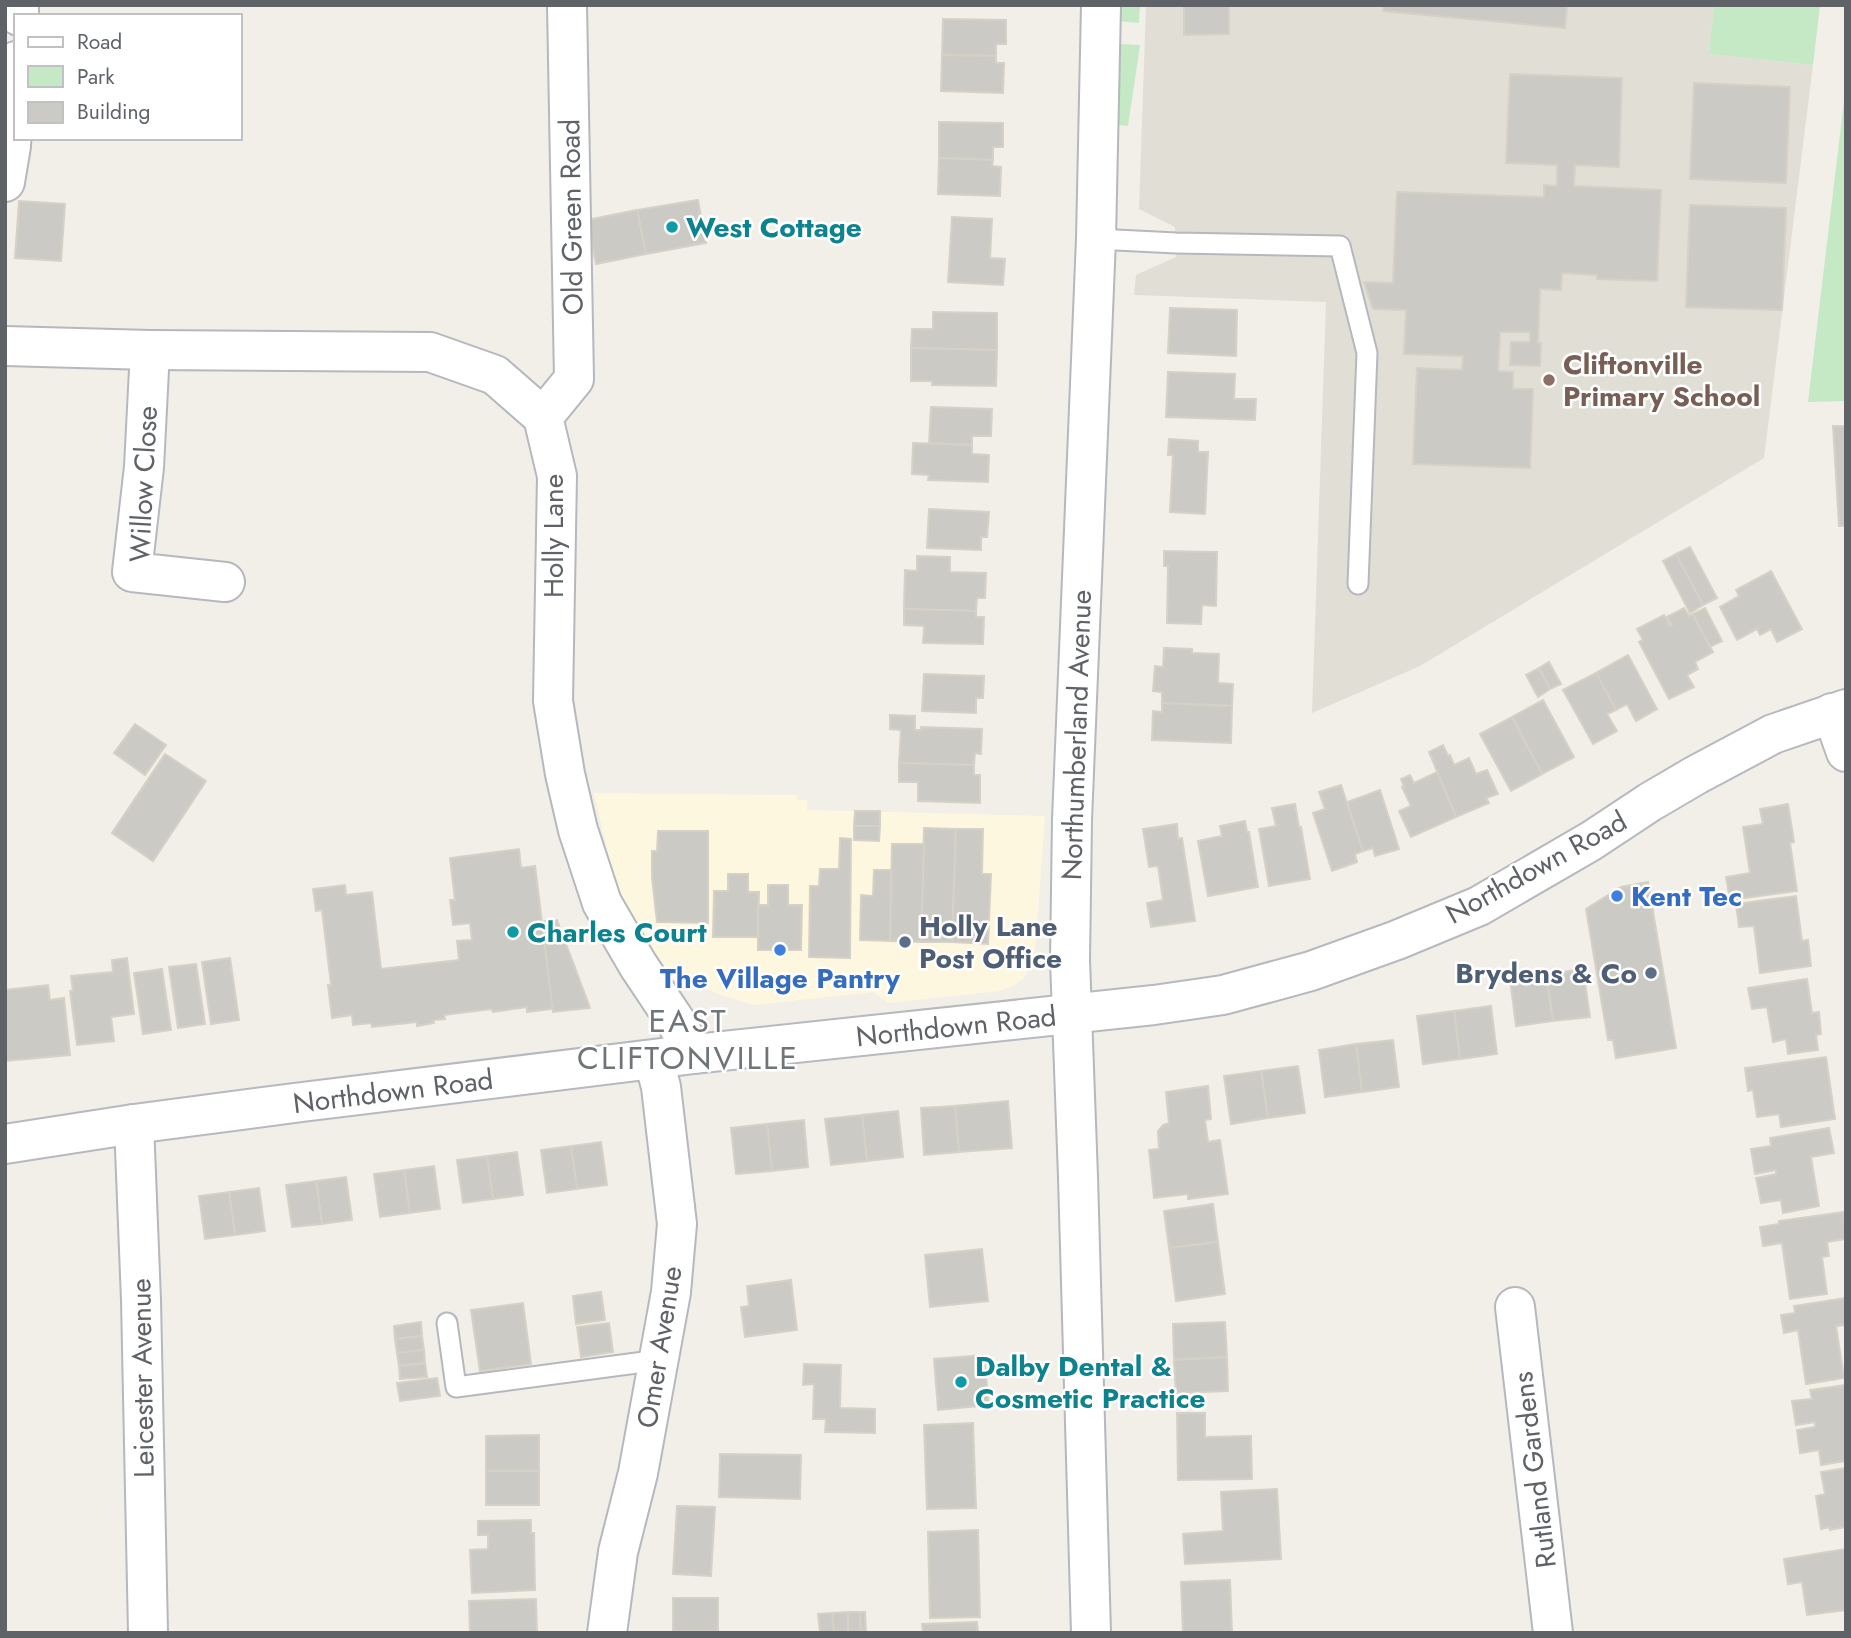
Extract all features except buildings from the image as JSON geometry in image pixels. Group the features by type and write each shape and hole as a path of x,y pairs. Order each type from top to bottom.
{"street":[{"name":"Old Green Road","path":"543,418 574,379 567,5"},
{"name":"Northumberland Avenue","path":"1091,1633 1070,960 1072,820 1096,239 1101,5"},
{"path":"5,182 14,89"},
{"path":"5,346 430,352 495,375 543,418"},
{"name":"Willow Close","path":"150,350 144,467 132,572 225,582"},
{"name":"Holly Lane","path":"543,418 557,475 553,701 565,774 578,830 601,903 694,1054"},
{"path":"1839,711 1846,752"},
{"name":"Northdown Road","path":"5,1144 302,1102 694,1054 1154,1005 1223,995 1311,971 1397,940 1479,905 1740,751 1773,734 1839,711"},
{"name":"Omer Avenue","path":"607,1633 618,1552 638,1473 671,1292 677,1224 661,1087 654,1060"},
{"name":"Leicester Avenue","path":"134,1124 141,1300 148,1633"},
{"name":"Rutland Gardens","path":"1515,1307 1553,1633"}],"lane":[{"path":"1096,239 1340,246 1367,353 1358,584"},
{"path":"447,1323 456,1387 659,1360"}],"shaded area":[{"name":"Cliftonville Primary School","path":"1146,5 1714,5 1709,54 1813,65 1764,458 1420,666 1312,713 1326,302 1134,295 1136,275 1176,257 1175,227 1139,209"},
{"path":"594,793 797,795 797,800 807,800 807,810 1045,816 1032,965 1024,978 1000,991 888,1003 873,992 754,1005 723,996 691,982 670,985 627,911 611,867"}],"green space":[{"path":"1119,5 1140,5 1139,23 1118,21"},
{"path":"1714,5 1820,5 1813,65 1709,54"},
{"path":"1120,44 1140,45 1128,126 1118,125"},
{"path":"1846,84 1846,401 1808,402"}],"place":[{"name":"West Cottage","path":"672,227"},
{"name":"Cliftonville Primary School","path":"1549,380"},
{"name":"Kent Tec","path":"1617,896"},
{"name":"Charles Court","path":"513,932"},
{"name":"Holly Lane Post Office","path":"905,942"},
{"name":"The Village Pantry","path":"780,950"},
{"name":"Brydens & Co","path":"1651,973"},
{"name":"Dalby Dental & Cosmetic Practice","path":"961,1382"}],"district":[{"name":"EAST CLIFTONVILLE","path":"688,1040"}]}
